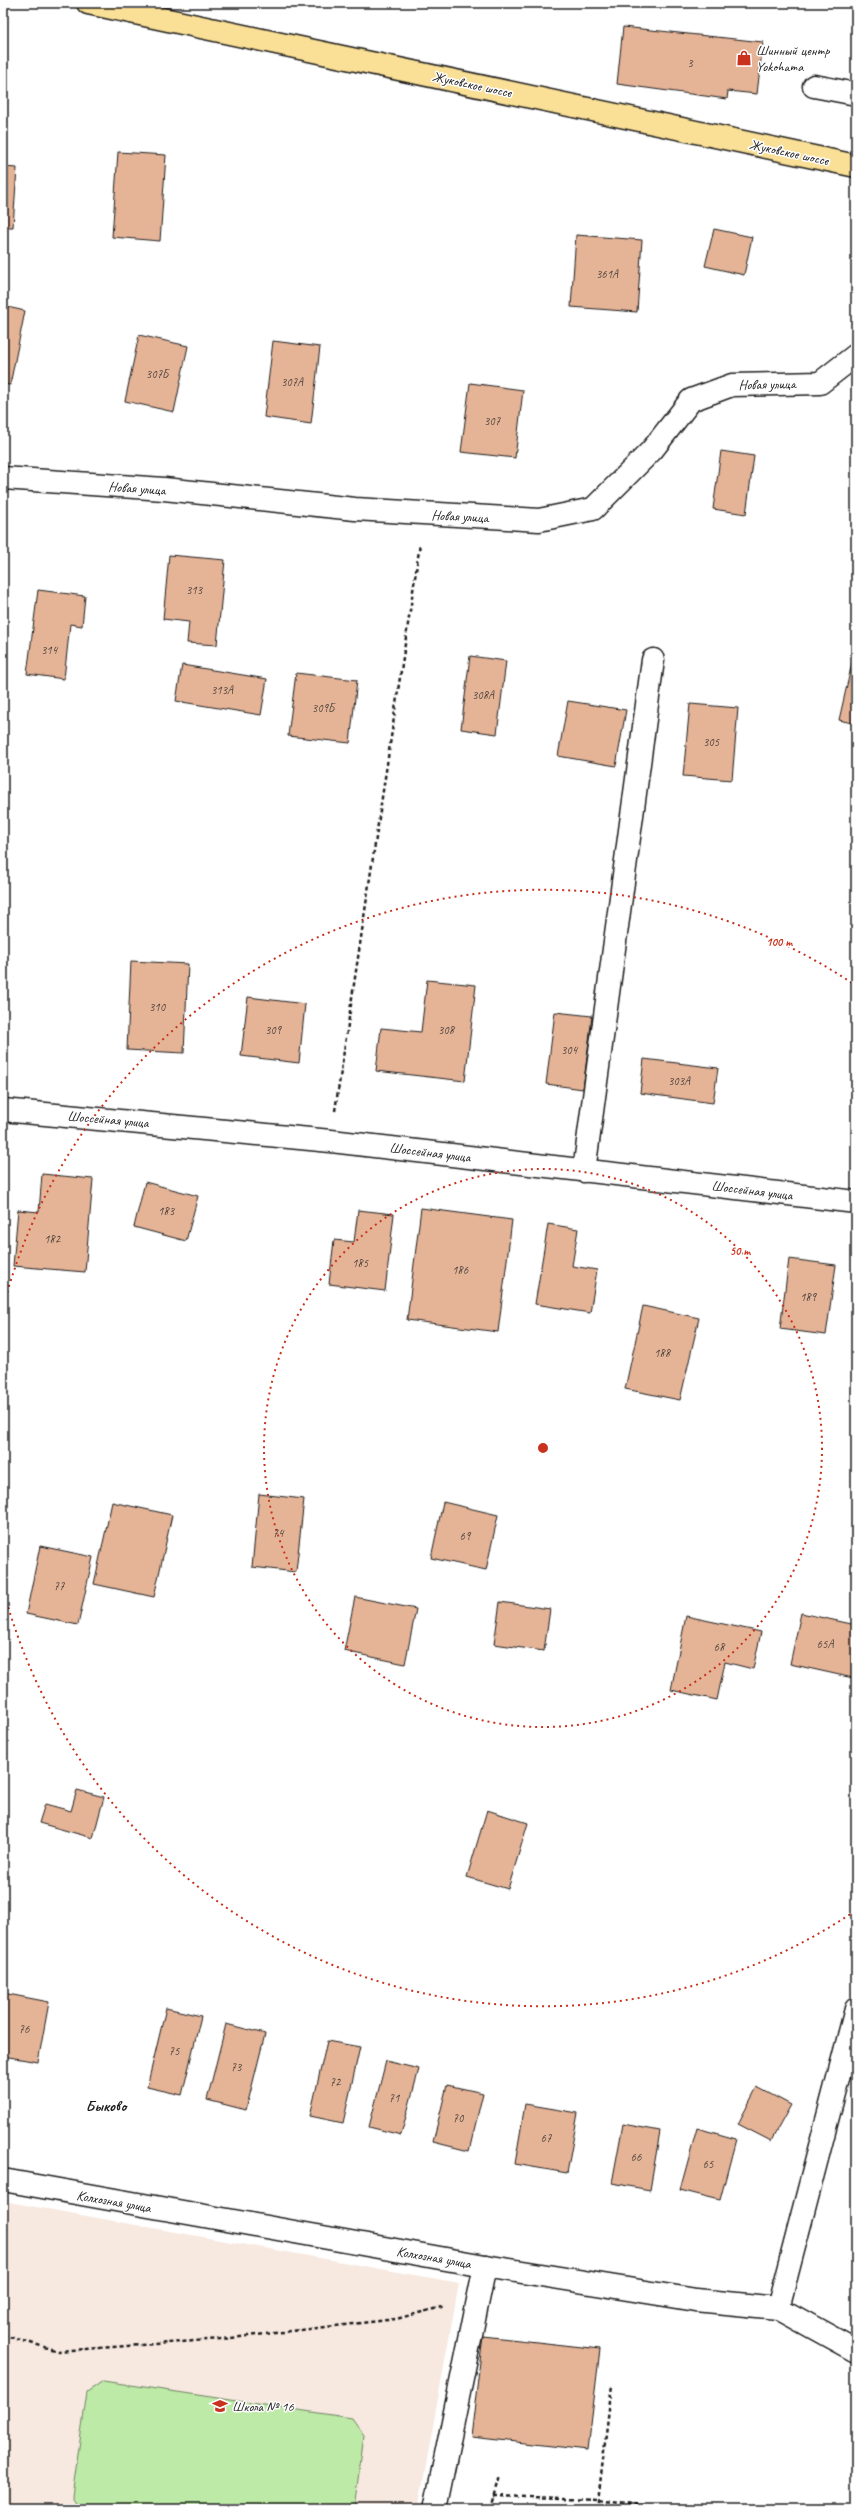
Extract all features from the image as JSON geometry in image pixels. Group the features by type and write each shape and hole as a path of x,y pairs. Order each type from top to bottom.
{"main road":[{"name":"Жуковское шоссе","path":"88,3 856,166"}],"street":[{"path":"814,86 856,94"},
{"name":"Новая улица","path":"3,478 164,489 425,514 539,520 593,509 652,450 691,400 732,385 820,383 856,355"},
{"path":"584,1171 653,660"},
{"name":"Шоссейная улица","path":"3,1110 331,1141 856,1202"},
{"path":"778,2308 856,2009"},
{"name":"Колхозная улица","path":"3,2180 485,2266 696,2300 778,2308 856,2351"},
{"path":"435,2509 485,2266"}],"path":[{"path":"331,1141 425,514"},
{"path":"3,2336 58,2351 222,2339 396,2320 479,2296"},
{"path":"597,2509 612,2385"},
{"path":"491,2509 500,2476"},
{"path":"494,2496 598,2499 667,2509"}],"shaded area":[{"name":"Школа № 16","path":"3,2201 459,2283 418,2509 3,2509"}],"green space":[{"path":"103,2381 352,2418 364,2435 354,2509 80,2509 72,2496 87,2392"}],"building":[{"path":"623,27 763,42 757,94 728,91 727,99 617,84"},
{"path":"118,152 166,155 160,241 112,237"},
{"path":"3,167 17,168 13,227 3,227"},
{"path":"714,229 752,237 744,275 705,266"},
{"path":"576,235 642,240 637,312 571,307"},
{"path":"3,306 25,311 10,385 3,384"},
{"path":"139,335 188,346 174,412 125,401"},
{"path":"273,341 320,347 311,424 264,417"},
{"path":"470,383 523,390 515,458 461,452"},
{"path":"721,451 754,456 746,514 713,509"},
{"path":"169,555 225,560 217,645 187,643 189,622 163,619"},
{"path":"38,590 85,596 82,626 70,624 64,679 27,674"},
{"path":"470,656 506,661 497,734 461,729"},
{"path":"852,663 856,664 856,724 839,720"},
{"path":"182,665 267,679 261,715 176,701"},
{"path":"296,673 357,680 350,743 288,736"},
{"path":"568,701 626,710 616,766 558,756"},
{"path":"690,704 738,708 732,780 683,776"},
{"path":"131,961 188,964 184,1053 127,1050"},
{"path":"427,980 476,985 465,1081 376,1071 381,1028 421,1032"},
{"path":"248,997 305,1004 299,1063 241,1056"},
{"path":"555,1012 592,1016 583,1089 546,1084"},
{"path":"644,1059 718,1068 713,1103 640,1093"},
{"path":"42,1174 93,1179 85,1272 13,1266 18,1210 39,1212"},
{"path":"145,1182 198,1196 186,1241 134,1227"},
{"path":"421,1208 512,1220 498,1332 407,1320"},
{"path":"358,1210 394,1214 385,1291 329,1284 334,1240 354,1242"},
{"path":"548,1224 578,1229 572,1266 597,1270 590,1313 535,1304"},
{"path":"789,1259 836,1265 826,1335 780,1329"},
{"path":"643,1306 699,1318 680,1400 625,1389"},
{"path":"259,1494 304,1499 296,1572 252,1567"},
{"path":"112,1502 172,1515 154,1597 94,1584"},
{"path":"443,1502 498,1515 486,1570 431,1558"},
{"path":"40,1546 93,1557 78,1625 26,1614"},
{"path":"355,1597 416,1609 405,1664 344,1651"},
{"path":"500,1602 550,1609 544,1651 494,1644"},
{"path":"801,1613 856,1625 856,1662 853,1678 790,1664"},
{"path":"686,1616 761,1632 753,1669 725,1662 717,1700 671,1690"},
{"path":"77,1790 104,1797 93,1838 39,1823 45,1804 71,1811"},
{"path":"487,1810 528,1823 508,1889 467,1877"},
{"path":"3,1993 49,2002 38,2062 3,2056"},
{"path":"166,2008 201,2016 182,2095 147,2087"},
{"path":"226,2024 265,2034 246,2110 207,2100"},
{"path":"327,2041 360,2047 343,2123 310,2116"},
{"path":"386,2061 419,2069 401,2135 369,2127"},
{"path":"447,2085 483,2093 469,2151 433,2142"},
{"path":"757,2087 791,2105 771,2141 738,2124"},
{"path":"525,2104 578,2113 567,2173 515,2164"},
{"path":"623,2124 660,2131 650,2190 612,2183"},
{"path":"697,2128 736,2139 720,2200 680,2190"},
{"path":"483,2336 600,2349 588,2450 471,2437"}],"place":[{"name":"Шинный центр Yokohama","path":"744,58"},
{"name":"Школа № 16","path":"220,2406"}],"district":[{"name":"Быково","path":"106,2105"}]}
